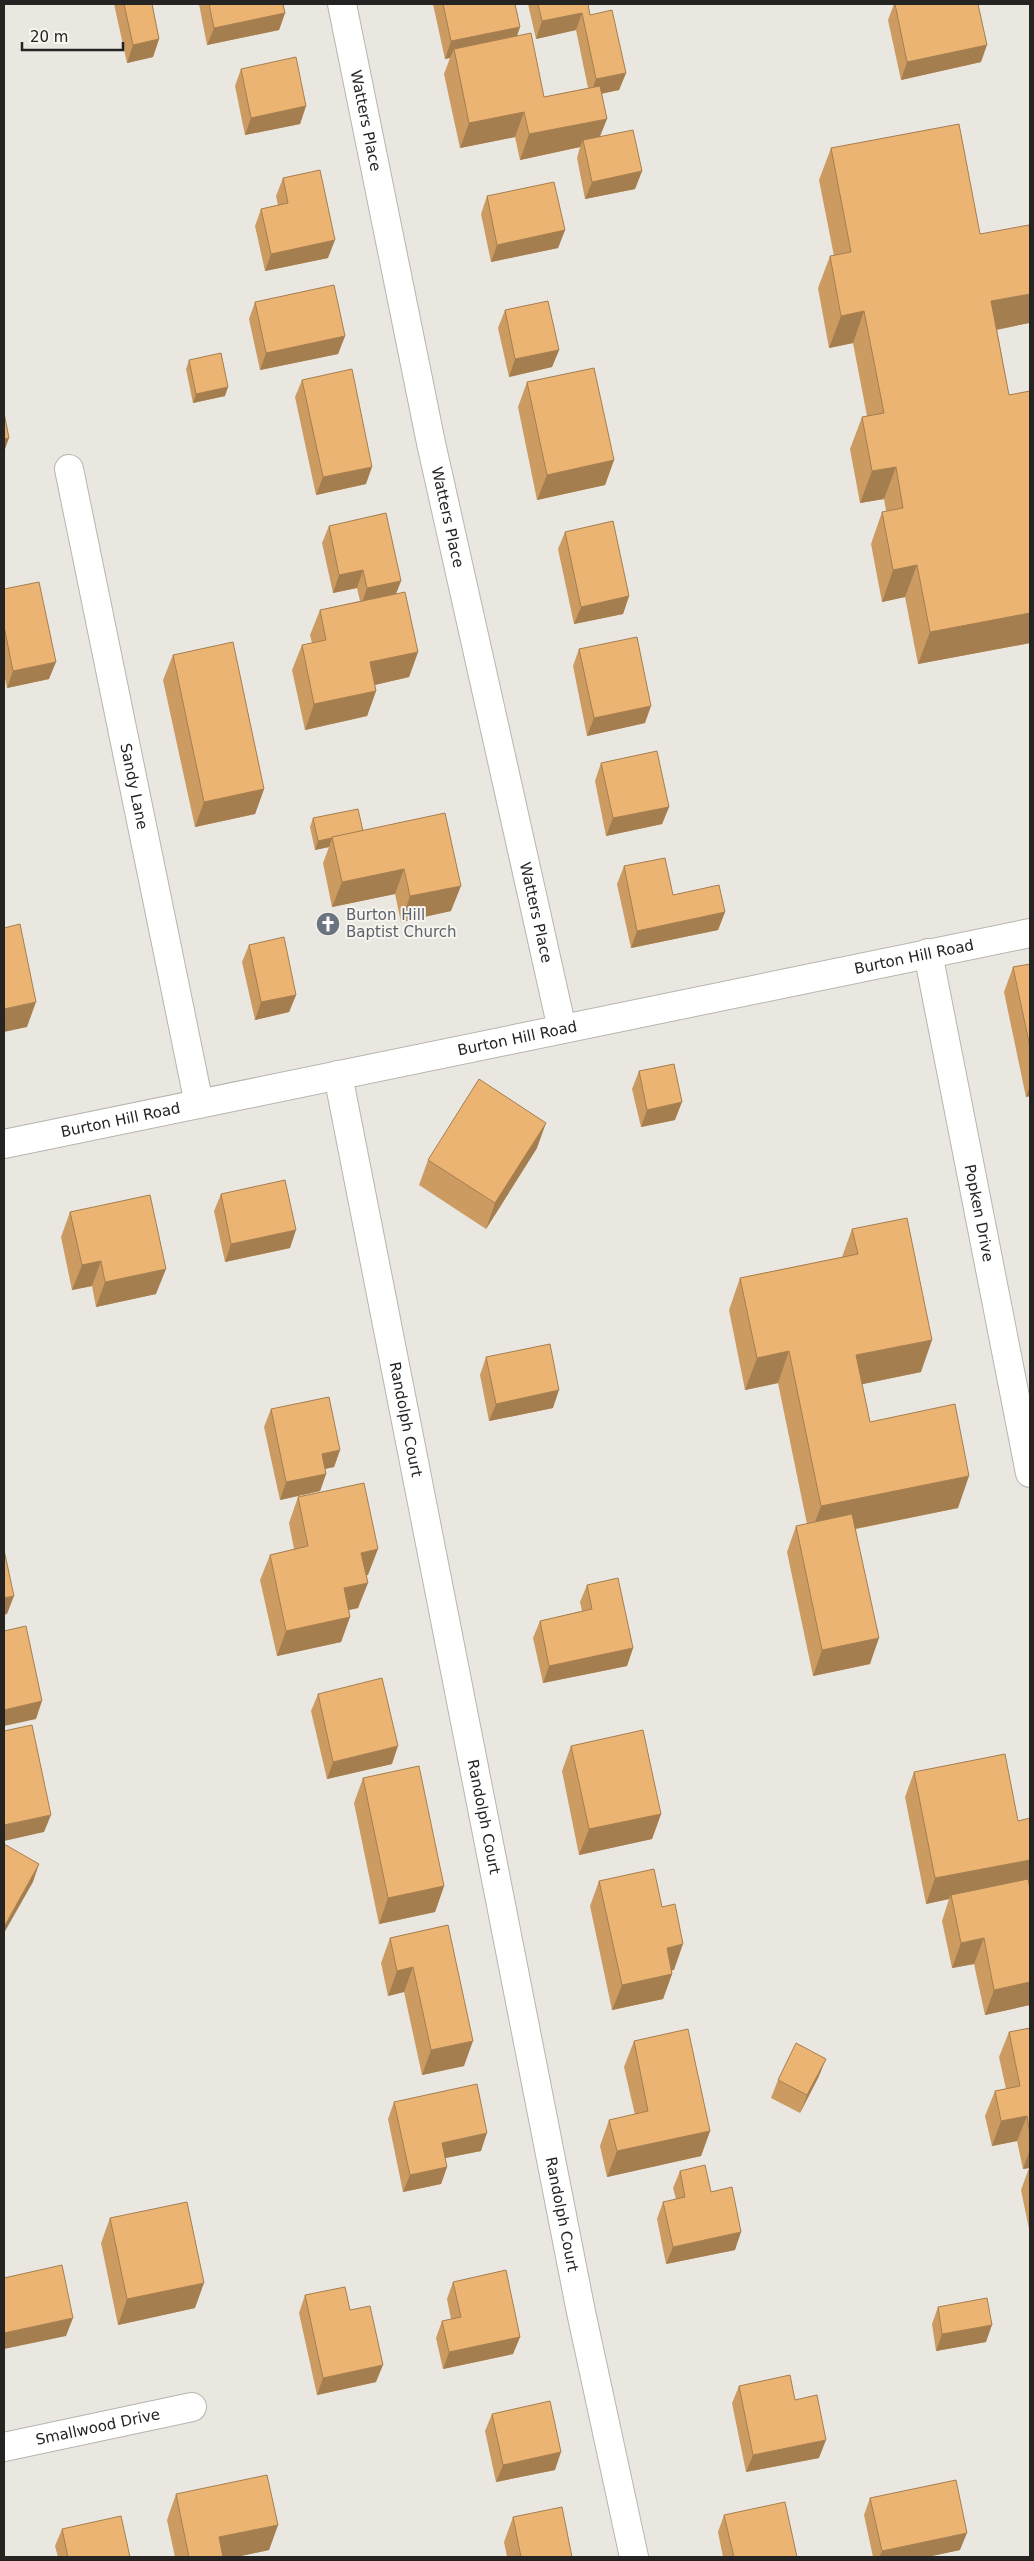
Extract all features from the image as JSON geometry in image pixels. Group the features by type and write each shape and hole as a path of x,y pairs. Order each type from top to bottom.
{"street":[{"name":"Watters Place","path":"342,4 431,443 562,1029"},
{"name":"Sandy Lane","path":"69,469 199,1104"},
{"name":"Burton Hill Road","path":"4,1144 1030,933"},
{"name":"Popken Drive","path":"928,953 1030,1473"},
{"name":"Randolph Court","path":"338,1075 579,2302 634,2557"},
{"name":"Smallwood Drive","path":"4,2447 192,2406"}],"building":[{"path":"124,4 152,4 159,39 133,45"},
{"path":"209,4 283,4 285,13 214,28"},
{"path":"443,4 515,4 520,27 451,41"},
{"path":"538,4 588,4 590,15 612,10 626,73 596,79 582,13 542,21"},
{"path":"895,4 978,4 987,45 907,62"},
{"path":"531,33 544,97 600,86 607,119 529,134 524,112 469,123 454,49"},
{"path":"296,57 306,106 251,118 241,69"},
{"path":"959,124 980,234 1029,225 1030,294 991,301 1009,395 1030,391 1030,613 930,632 917,565 893,570 882,512 903,508 896,467 872,471 862,417 884,413 864,311 841,316 830,256 851,252 831,148"},
{"path":"633,130 642,171 592,182 583,140"},
{"path":"320,170 335,240 271,254 261,209 288,203 283,178"},
{"path":"554,182 565,230 497,245 487,196"},
{"path":"334,285 345,336 266,353 255,302"},
{"path":"548,301 559,350 515,359 505,310"},
{"path":"221,353 228,387 196,394 189,360"},
{"path":"594,368 614,460 547,475 527,382"},
{"path":"352,369 372,467 323,477 302,380"},
{"path":"4,413 9,438 4,439"},
{"path":"386,513 401,581 367,588 363,570 339,575 329,526"},
{"path":"613,521 629,596 581,607 565,532"},
{"path":"39,582 56,662 13,671 4,626 4,589"},
{"path":"405,592 418,652 370,662 376,691 314,704 302,645 326,640 320,610"},
{"path":"637,637 651,706 594,718 579,649"},
{"path":"233,642 264,789 204,802 173,655"},
{"path":"657,751 669,807 613,818 601,763"},
{"path":"358,809 363,831 318,841 313,818"},
{"path":"445,813 461,886 410,896 404,869 342,882 332,837"},
{"path":"665,858 673,895 719,885 725,912 637,931 624,866"},
{"path":"20,924 36,1002 4,1009 4,928"},
{"path":"284,937 296,995 261,1002 249,945"},
{"path":"1030,964 1030,1047 1013,967"},
{"path":"674,1064 682,1102 647,1110 639,1071"},
{"path":"479,1079 546,1123 495,1203 428,1160"},
{"path":"285,1180 296,1230 231,1244 221,1194"},
{"path":"150,1195 166,1269 105,1282 101,1261 82,1265 70,1212"},
{"path":"907,1218 932,1340 856,1355 870,1422 955,1404 969,1476 821,1506 789,1351 757,1358 740,1278 858,1254 852,1229"},
{"path":"550,1344 559,1390 496,1404 486,1357"},
{"path":"329,1397 340,1450 322,1454 326,1474 286,1482 271,1409"},
{"path":"364,1483 378,1549 361,1553 368,1583 344,1588 350,1617 286,1631 270,1555 308,1546 298,1497"},
{"path":"852,1514 879,1638 822,1650 796,1526"},
{"path":"4,1550 14,1596 4,1598"},
{"path":"618,1578 633,1648 549,1666 540,1621 592,1609 587,1585"},
{"path":"26,1626 42,1701 4,1710 4,1631"},
{"path":"382,1678 398,1746 333,1762 318,1694"},
{"path":"32,1725 51,1815 4,1825 4,1731"},
{"path":"643,1730 661,1814 589,1829 571,1746"},
{"path":"1005,1754 1018,1821 1030,1818 1030,1860 935,1878 914,1772"},
{"path":"419,1766 444,1886 388,1898 363,1778"},
{"path":"4,1844 39,1864 4,1927"},
{"path":"654,1869 662,1907 675,1904 683,1944 667,1948 672,1974 622,1985 599,1881"},
{"path":"1028,1879 1030,1889 1030,1982 994,1990 984,1938 961,1943 951,1895"},
{"path":"448,1925 473,2041 431,2050 413,1967 397,1971 390,1938"},
{"path":"1030,2028 1030,2134 1027,2116 1001,2121 995,2091 1020,2086 1009,2032"},
{"path":"688,2029 710,2131 617,2151 609,2120 648,2111 634,2041"},
{"path":"796,2043 826,2059 807,2095 778,2080"},
{"path":"477,2084 487,2133 442,2143 447,2167 410,2175 394,2102"},
{"path":"705,2165 711,2192 732,2187 741,2232 673,2247 663,2202 685,2197 680,2171"},
{"path":"187,2202 204,2283 127,2299 110,2218"},
{"path":"62,2265 73,2318 4,2333 4,2278"},
{"path":"506,2270 520,2337 449,2352 442,2321 461,2317 453,2282"},
{"path":"345,2287 350,2310 370,2306 383,2365 323,2378 305,2295"},
{"path":"987,2298 992,2325 942,2334 938,2307"},
{"path":"790,2375 795,2400 817,2395 826,2440 753,2455 739,2386"},
{"path":"550,2401 561,2452 503,2465 492,2414"},
{"path":"267,2475 278,2525 219,2537 223,2557 189,2557 176,2494"},
{"path":"956,2480 967,2533 882,2551 870,2498"},
{"path":"785,2502 797,2557 734,2557 724,2515"},
{"path":"562,2507 572,2557 521,2557 513,2517"},
{"path":"121,2516 130,2557 68,2557 62,2529"}],"place":[{"name":"Burton Hill Baptist Church","path":"328,924"}]}
